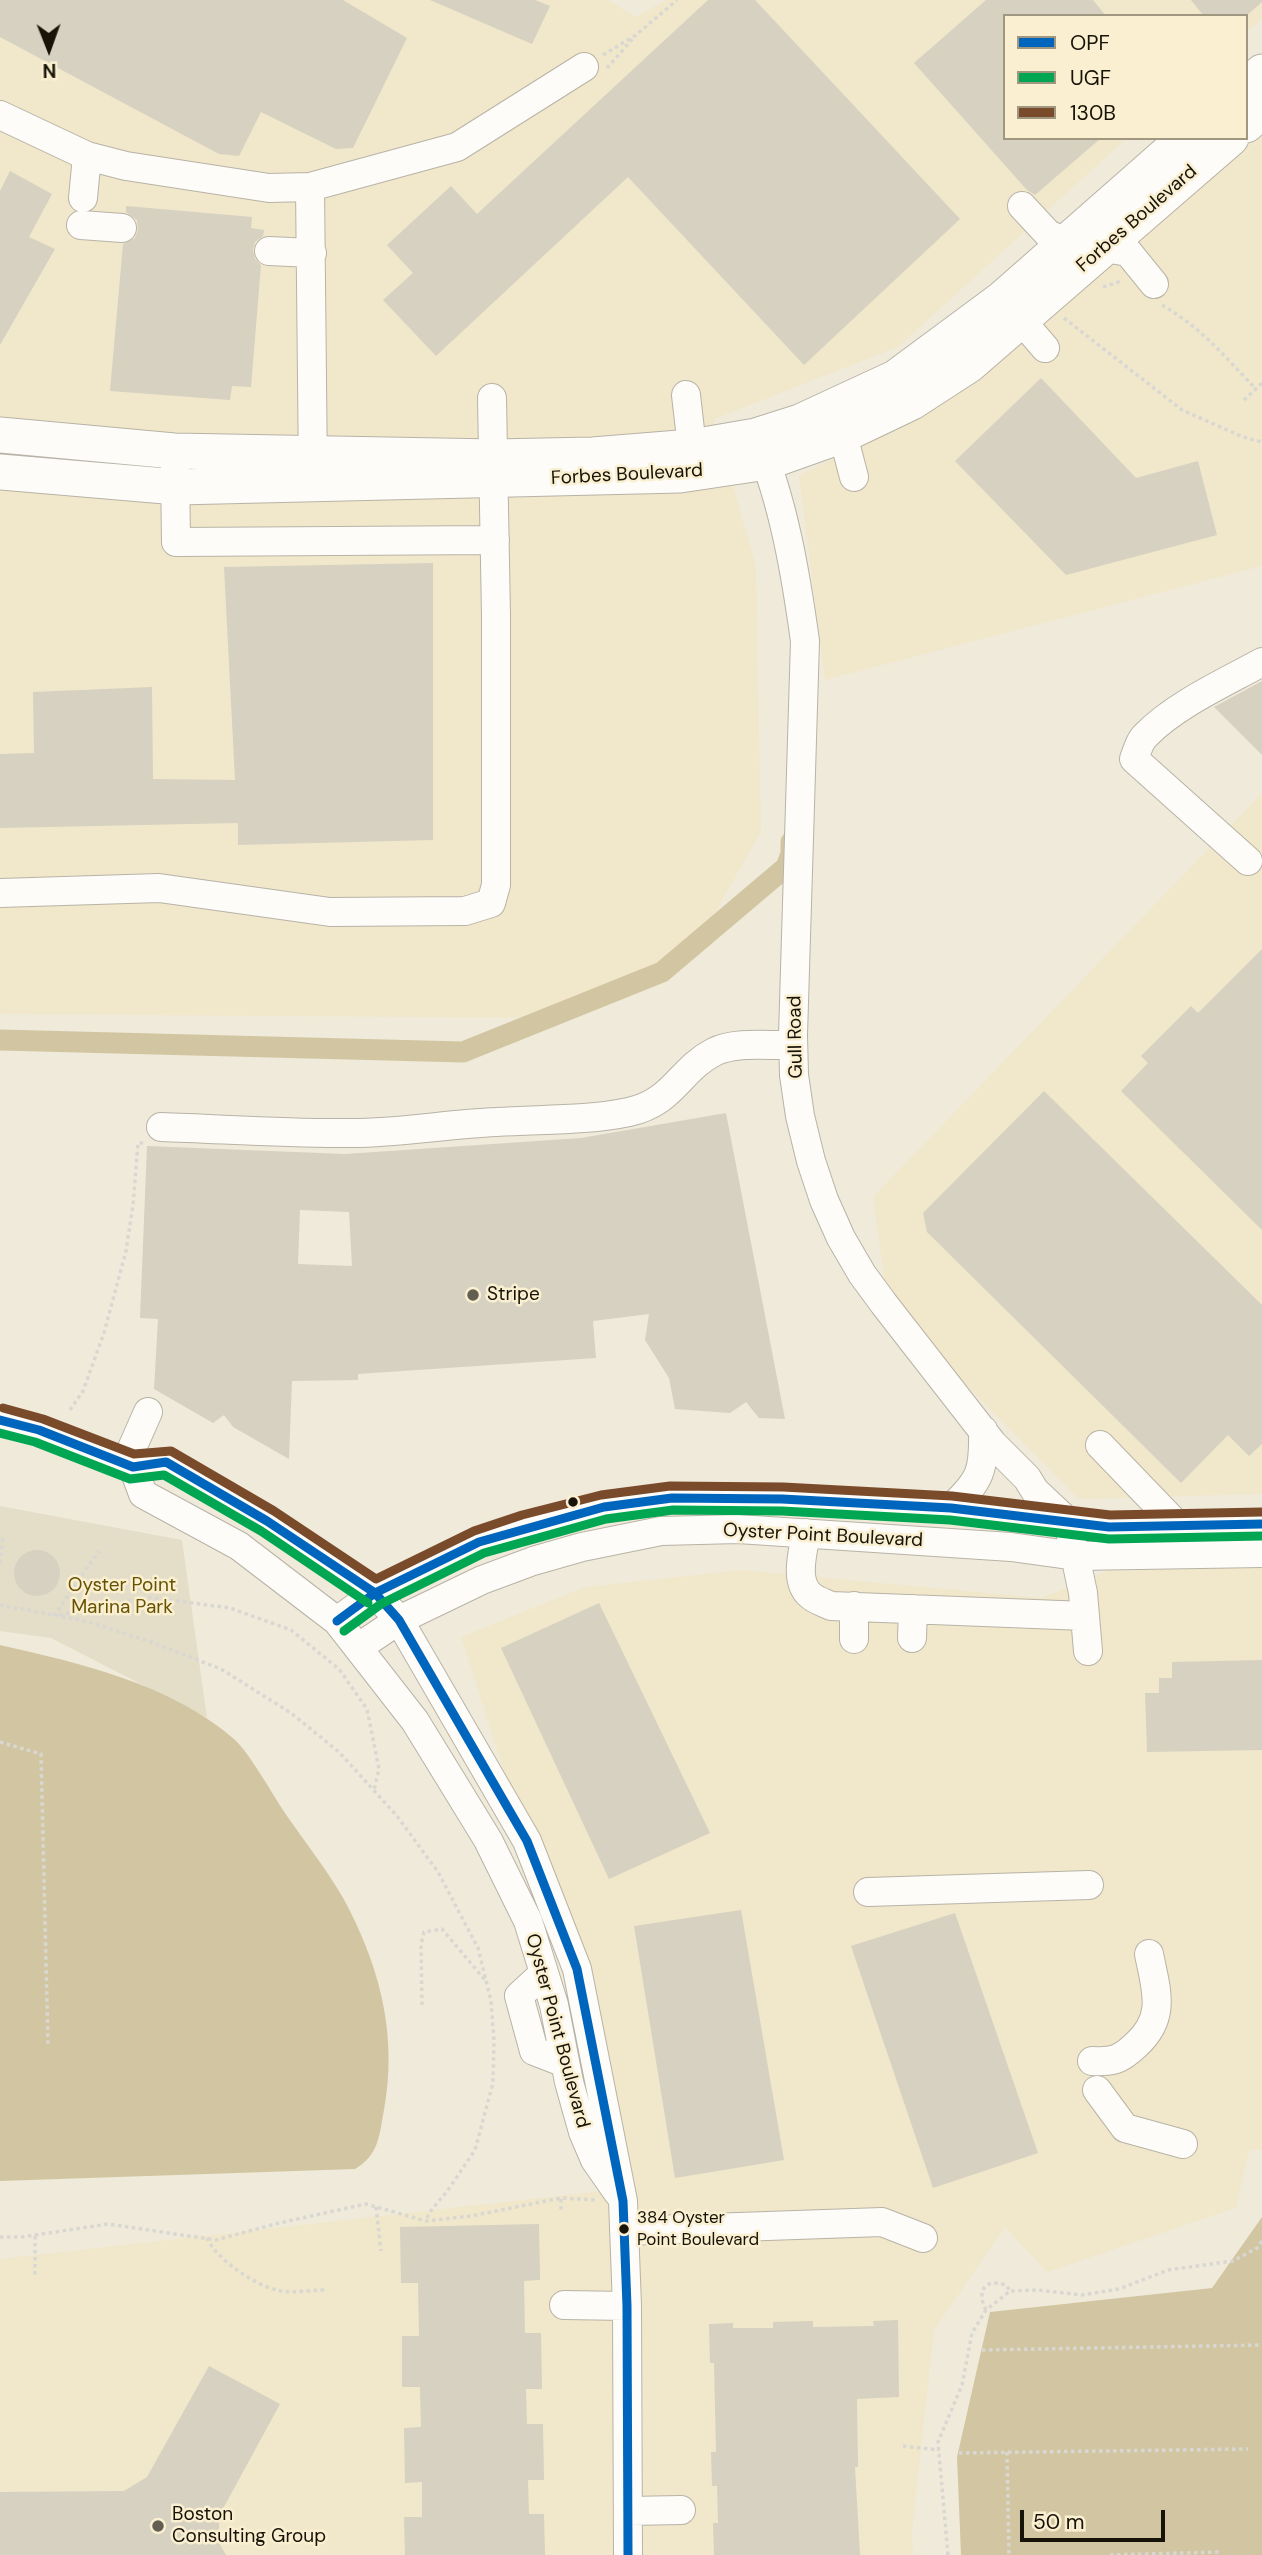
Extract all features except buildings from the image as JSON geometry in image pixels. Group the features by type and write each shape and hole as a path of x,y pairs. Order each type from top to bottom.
{"main road":[{"path":"1252,108 1262,72"},
{"name":"Forbes Boulevard","path":"1025,325 1066,242 1183,140"},
{"name":"Forbes Boulevard","path":"0,435 64,438 313,468 592,467 680,475 761,449 843,435 969,365 1025,325 1103,248 1229,140"},
{"name":"Forbes Boulevard","path":"592,467 692,447 761,449 800,422 909,399"},
{"name":"Forbes Boulevard","path":"0,472 177,488 313,468"}],"street":[{"path":"0,116 87,156 125,166 269,188 310,187 457,147 584,67"},
{"path":"87,156 82,211 122,228"},
{"path":"310,187 313,468"},
{"path":"1021,206 1049,235 1066,242 1128,252 1156,293"},
{"path":"269,251 312,253"},
{"path":"686,395 692,447"},
{"path":"0,894 159,888 330,912 465,911 491,903 496,885 492,398"},
{"path":"843,435 854,477"},
{"name":"Gull Road","path":"761,449 797,583 805,641 793,1045 800,1116 811,1161 841,1238 862,1274 983,1430 1027,1478 1035,1491 1068,1522"},
{"path":"174,451 177,488 176,542 495,540"},
{"path":"1248,861 1134,759 1144,736 1190,701 1262,662"},
{"path":"161,1127 354,1133 583,1118 629,1112 652,1104 672,1091 687,1073 716,1051 793,1045"},
{"path":"129,1466 148,1412"},
{"name":"Oyster Point Boulevard","path":"0,1420 39,1430 129,1466 166,1462 267,1521 375,1593 398,1620 527,1841 577,1969 624,2201 628,2555"},
{"path":"951,1508 971,1490 979,1477 984,1454 983,1430"},
{"path":"1100,1445 1178,1525"},
{"name":"Oyster Point Boulevard","path":"129,1466 143,1494 239,1546 337,1621 415,1721 488,1840 528,1921 554,2005 565,2063 583,2132 595,2160 624,2201"},
{"name":"Oyster Point Boulevard","path":"337,1621 375,1593 479,1542 604,1507 672,1498 951,1508 1109,1527 1262,1524"},
{"path":"1068,1522 1076,1556 1088,1651"},
{"name":"Oyster Point Boulevard","path":"359,1647 398,1620 482,1580 582,1547 660,1531 738,1529 806,1533 1011,1547 1076,1556 1262,1553"},
{"path":"806,1533 802,1584 811,1597 831,1605 1085,1616"},
{"path":"854,1606 854,1639"},
{"path":"912,1638 913,1609"},
{"path":"868,1892 1089,1885"},
{"path":"531,1933 559,1923"},
{"path":"1092,2061 1112,2062 1128,2052 1147,2035 1157,2017 1157,2000 1149,1954"},
{"path":"1097,2090 1125,2129 1183,2144"},
{"path":"624,2231 882,2222 923,2238"},
{"path":"564,2305 627,2306"},
{"path":"629,2511 681,2510"}],"path":[{"path":"584,67 636,35 677,0"},
{"path":"1099,288 1119,282 1126,288"},
{"path":"1156,293 1213,341 1256,389"},
{"path":"1025,325 1057,313 1182,410 1243,437 1262,442"},
{"path":"1244,400 1262,383"},
{"path":"70,1410 83,1391 100,1345 123,1263 133,1205 138,1143 159,1143 161,1127"},
{"path":"0,1563 4,1537"},
{"path":"54,1616 99,1551"},
{"path":"54,1616 147,1597 230,1608 291,1630 339,1669 367,1709 379,1769 373,1790"},
{"path":"0,1605 86,1621 151,1642 220,1669 291,1713 339,1752 397,1816 438,1872 478,1948 491,2001 493,2083 475,2150 426,2221"},
{"path":"0,1742 41,1754 48,2045"},
{"path":"422,2006 421,1945 424,1931 442,1929 486,1982"},
{"path":"561,2198 561,2211"},
{"path":"0,2237 35,2235 108,2224 216,2239 366,2204 426,2221 471,2216 561,2198 624,2201"},
{"path":"376,2207 380,2250"},
{"path":"35,2235 35,2276"},
{"path":"207,2238 213,2250 225,2261 273,2289 326,2290"},
{"path":"948,2555 938,2442 962,2385 972,2333 986,2310 1010,2291 1038,2290 1082,2295 1119,2289 1168,2270 1233,2261 1257,2248 1262,2241"},
{"path":"986,2310 982,2296 983,2288 987,2284 997,2281 1006,2284 1010,2291"},
{"path":"982,2350 1262,2345"},
{"path":"903,2446 939,2450"},
{"path":"959,2453 1248,2449"},
{"path":"1007,2452 1009,2555"},
{"path":"1110,2555 1219,2552"}],"shaded area":[{"path":"0,0 608,0 636,17 666,0 1262,0 1262,19 1248,30 1248,14 1003,14 1003,140 1125,140 898,347 714,419 756,566 761,832 684,967 553,1018 0,1014"},
{"path":"1262,132 1262,566 825,680 799,476 938,404"},
{"path":"1262,793 1262,1494 1079,1499 888,1306 873,1197"},
{"path":"1262,1566 1262,2149 1249,2150 1236,2208 1047,2272 1005,2227 934,2330 912,2533 913,2555 0,2555 0,2259 637,2187 461,1637 585,1587 742,1570 1041,1598 1108,1571"},
{"path":"0,1645 93,1668 153,1690 209,1720 234,1739 254,1763 343,1899 371,1959 378,1983 387,2033 388,2084 377,2144 363,2164 355,2169 0,2181"},
{"path":"1262,2217 1262,2555 961,2555 957,2457 990,2312 1212,2288"}],"green space":[{"name":"Oyster Point Marina Park","path":"0,1506 182,1540 207,1718 51,1638 0,1631"}],"waterway":[{"path":"0,1040 463,1052 662,972 786,867 791,854 791,842"}],"transit line":[{"name":"130B","path":"3,1408 43,1419 134,1454 171,1451 274,1511 376,1579 474,1531 522,1515 601,1495 670,1486 783,1487 952,1496 1110,1515 1262,1512"},
{"name":"OPF","path":"0,1420 39,1430 133,1467 166,1462 267,1521 375,1593 399,1620 527,1841 577,1969 623,2201 627,2306 628,2555"},
{"name":"UGF","path":"0,1433 35,1442 130,1479 164,1475 261,1531 368,1603"},
{"name":"OPF","path":"337,1621 375,1593 479,1542 604,1507 672,1498 782,1499 951,1508 1109,1527 1262,1524"},
{"name":"UGF","path":"344,1631 381,1604 484,1553 606,1519 673,1510 782,1511 950,1520 1109,1539 1262,1536"}],"place":[{"name":"Stripe","path":"473,1295"},
{"name":"384 Oyster Point Boulevard","path":"624,2229"},
{"name":"Boston Consulting Group","path":"158,2526"}]}
